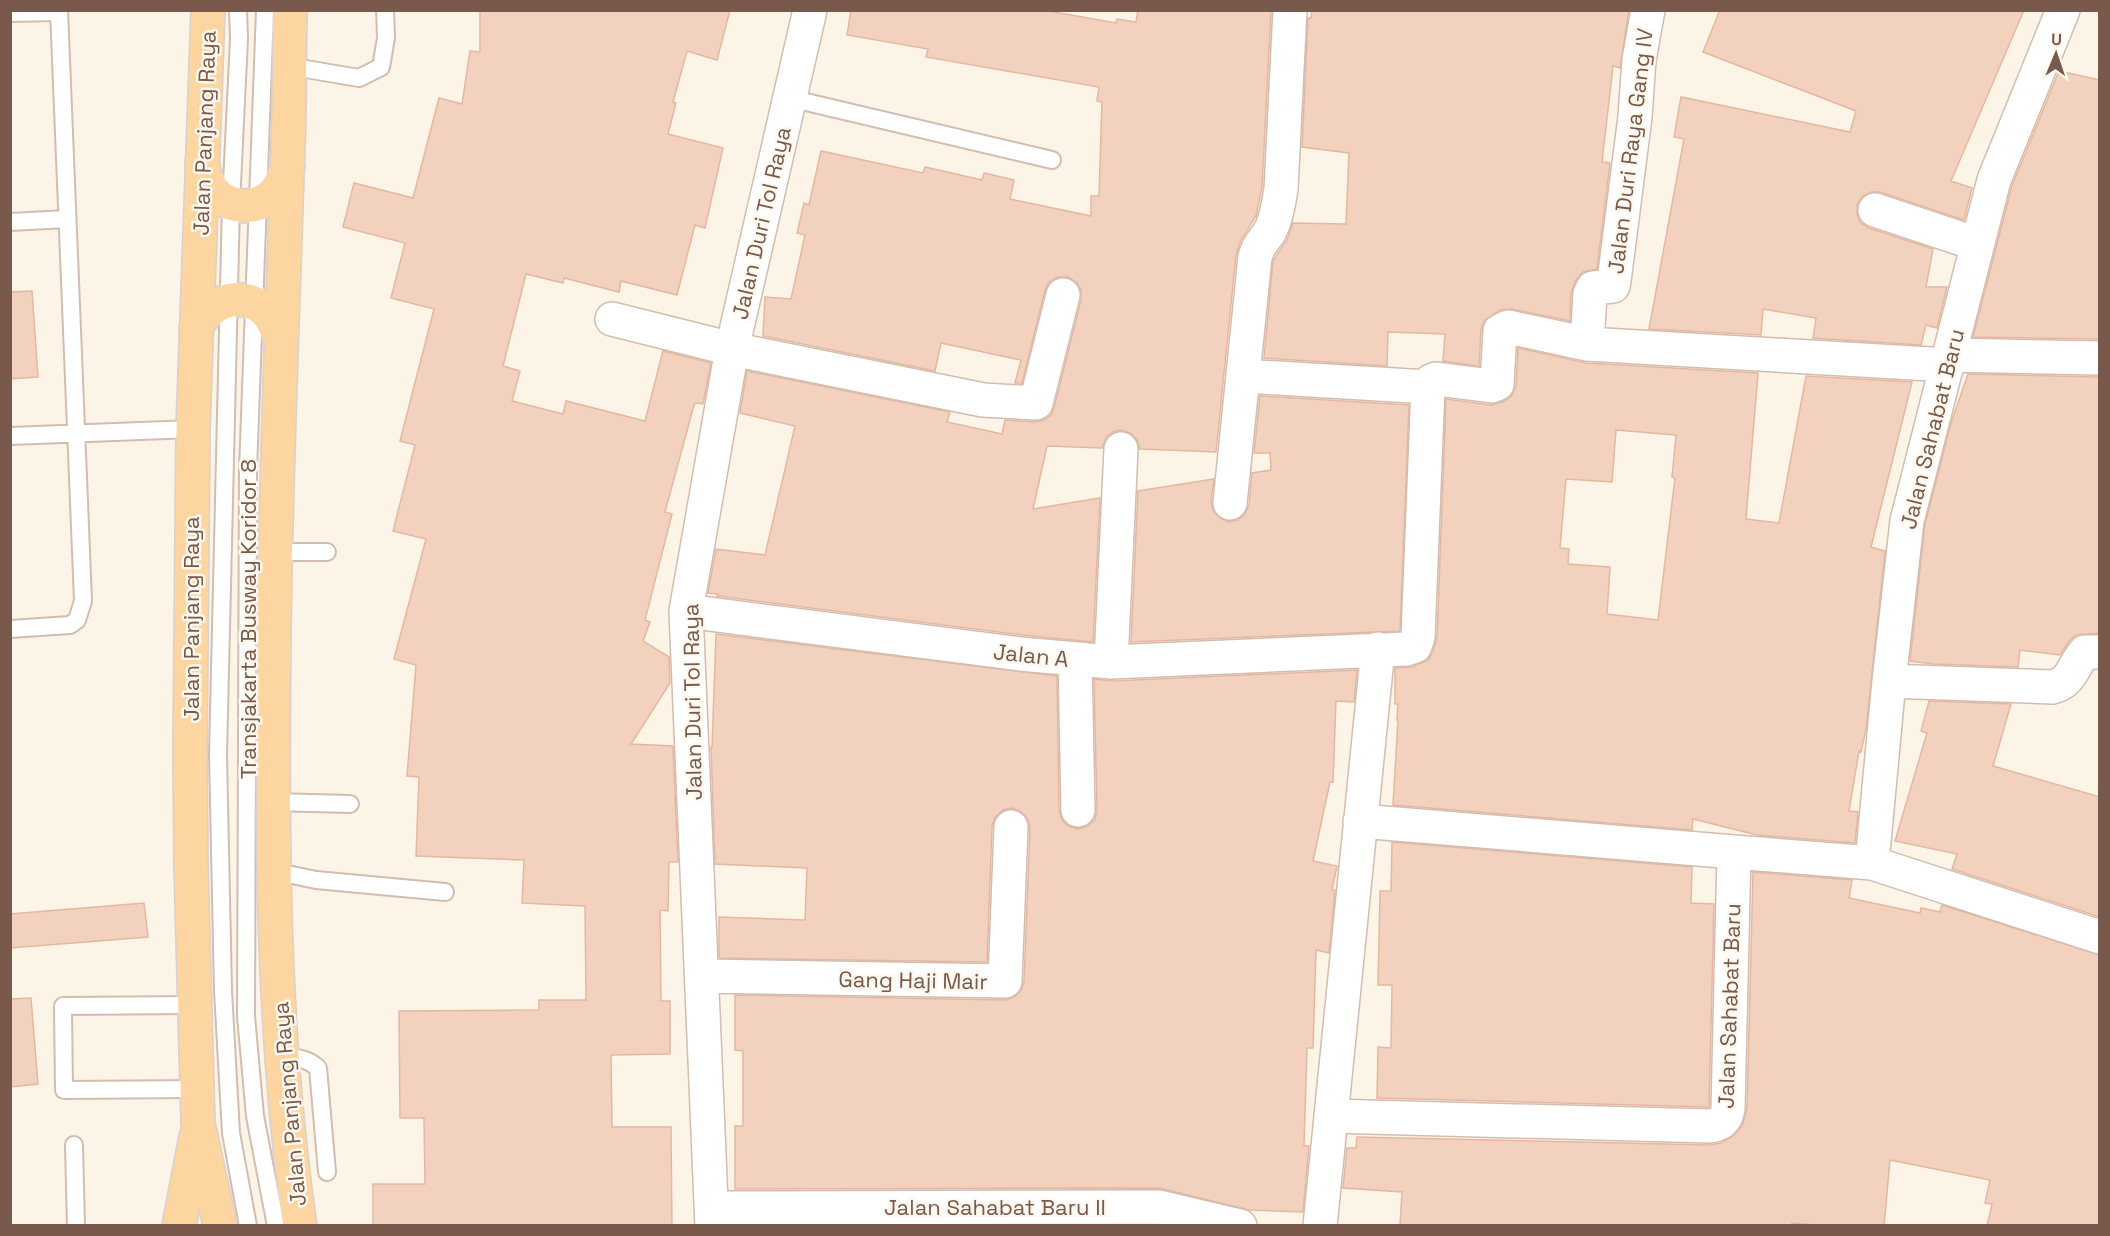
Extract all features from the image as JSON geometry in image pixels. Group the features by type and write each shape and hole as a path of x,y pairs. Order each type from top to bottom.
{"main road":[{"name":"Jalan Panjang Raya","path":"208,10 193,429 190,761 198,1124 220,1226"},
{"name":"Jalan Panjang Raya","path":"290,10 288,167 280,337 275,552 272,802 282,1056 300,1226"},
{"path":"202,160 208,183 218,196 245,204 268,199 276,191 288,167"},
{"path":"196,328 201,318 218,303 241,302 263,308 270,316 280,337"},
{"path":"179,1226 198,1124"}],"street":[{"name":"Jalan Duri Tol Raya","path":"712,1217 686,612 732,349 810,10"},
{"path":"1230,503 1255,257 1258,244 1271,230 1277,214 1281,189 1290,10"},
{"name":"Jalan Duri Raya Gang IV","path":"1587,344 1590,294 1593,288 1613,286 1614,281 1635,117 1639,60 1648,10"},
{"name":"Jalan Sahabat Baru","path":"1872,863 1907,521 1994,180 2063,10"},
{"path":"1875,210 1977,244"},
{"path":"612,319 732,349 983,400 1036,403 1064,295"},
{"path":"1244,376 1428,387 1431,381 1436,379 1492,386 1497,384 1500,331 1508,327 1587,344 1949,360 2100,358"},
{"name":"Jalan A","path":"686,612 1020,654 1111,662 1406,649 1415,646 1417,642 1428,387"},
{"path":"1111,662 1121,449"},
{"path":"1320,1226 1378,649"},
{"path":"1889,681 2052,687 2068,680 2085,652 2100,652"},
{"path":"1075,659 1078,810"},
{"path":"1360,821 1872,863 2100,937"},
{"name":"Gang Haji Mair","path":"702,976 1005,981 1011,828"},
{"name":"Jalan Sahabat Baru","path":"1331,1116 1717,1125 1727,1116 1728,1109 1734,852"},
{"name":"Jalan Sahabat Baru II","path":"712,1217 1099,1216 1165,1208 1240,1226"}],"lane":[{"name":"Transjakarta Busway Koridor 8","path":"238,10 245,204 241,302 248,470 246,1016 255,1116 276,1226"},
{"name":"Transjakarta Busway Koridor 8","path":"248,1226 230,1122 223,992 219,791 245,204 265,10"},
{"path":"288,66 359,78 381,67 386,38 386,10"},
{"path":"10,14 59,11 84,601 77,620 70,625 10,629"},
{"path":"789,98 1052,160"},
{"path":"10,222 67,219"},
{"path":"10,436 193,429"},
{"path":"275,552 327,552"},
{"path":"272,802 350,804"},
{"path":"273,871 316,880 445,892"},
{"path":"194,1005 63,1006 64,1090 197,1089"},
{"path":"282,1056 310,1061 318,1068 327,1172"},
{"path":"74,1145 76,1226"}],"building":[{"path":"480,10 730,10 717,60 687,51 673,102 676,103 668,134 723,148 705,228 695,225 677,295 621,281 619,292 564,278 563,283 526,274 503,366 520,371 512,401 563,414 566,401 645,421 663,351 711,363 703,404 694,405 665,512 672,514 645,620 650,622 643,641 669,657 670,683 631,744 673,746 678,862 669,862 668,911 660,910 661,1001 670,1001 670,1054 611,1055 612,1127 671,1127 672,1226 373,1226 373,1184 425,1184 424,1118 400,1118 399,1011 539,1010 539,1000 586,1000 585,906 522,903 524,860 416,856 419,777 407,776 416,665 394,659 426,539 393,531 415,445 400,441 434,309 391,298 405,243 343,227 354,183 413,198 439,98 462,104 470,51 480,52"},
{"path":"851,10 1043,10 1116,23 1117,19 1136,22 1138,10 1271,11 1262,187 1256,216 1241,240 1236,255 1216,452 1140,449 1132,434 1121,430 1113,432 1106,438 1102,448 1047,446 1033,509 1100,498 1093,642 1022,635 708,593 716,549 765,555 795,426 740,413 747,371 950,412 947,422 1002,434 1005,420 1035,422 1051,415 1081,300 1081,289 1068,277 1057,277 1049,282 1022,383 1015,383 1021,360 941,343 935,371 763,336 765,297 791,299 805,235 797,233 804,203 809,205 821,151 923,173 925,167 982,180 984,173 1014,180 1010,199 1091,216 1091,196 1099,196 1102,102 1097,101 1099,87 926,57 928,49 847,35"},
{"path":"1312,10 1629,10 1620,68 1613,66 1602,162 1610,163 1597,269 1583,272 1576,280 1571,293 1570,321 1512,309 1500,310 1484,321 1481,330 1479,366 1443,361 1445,334 1388,332 1387,366 1264,358 1273,261 1287,240 1293,223 1346,224 1349,153 1302,147 1308,18 1311,18"},
{"path":"1720,10 2024,10 1951,181 1972,188 1964,220 1880,192 1871,192 1863,196 1857,205 1857,214 1861,223 1869,228 1933,249 1926,287 1947,287 1937,328 1926,325 1921,345 1813,338 1816,318 1763,309 1761,335 1649,329 1684,139 1674,137 1681,97 1850,132 1856,111 1703,52"},
{"path":"2059,71 2100,80 2100,339 1973,337 2012,186"},
{"path":"32,291 38,377 10,379 10,292"},
{"path":"1518,348 1586,363 1758,373 1746,519 1779,523 1806,376 1912,382 1871,547 1885,551 1866,729 1861,752 1859,751 1849,811 1858,812 1855,843 1757,835 1693,819 1692,830 1393,805 1398,720 1398,704 1395,704 1395,668 1412,667 1428,660 1437,638 1446,399 1490,405 1505,401 1512,395 1516,386","holes":["1616,430 1676,435 1672,477 1675,478 1658,620 1607,614 1610,567 1568,564 1569,549 1560,548 1566,479 1612,482"]},
{"path":"1968,374 2100,377 2100,633 2076,635 2060,655 2020,650 2018,667 1910,661 1925,524 1951,423"},
{"path":"1260,396 1409,405 1400,631 1131,642 1138,491 1214,479 1211,501 1213,511 1228,522 1238,520 1245,514 1249,505 1252,473 1271,470 1270,453 1254,453"},
{"path":"716,634 1057,676 1059,810 1062,820 1068,826 1078,829 1088,826 1095,819 1097,810 1094,679 1112,681 1357,670 1354,702 1336,701 1333,782 1330,782 1313,861 1337,866 1332,890 1335,890 1329,953 1316,950 1313,1048 1307,1048 1304,1146 1309,1146 1303,1212 1249,1210 1159,1188 735,1189 735,1126 743,1126 743,1051 735,1050 735,995 1005,1000 1014,997 1021,990 1024,982 1030,828 1027,818 1012,808 1003,810 995,818 992,826 987,962 719,958 719,917 805,920 807,868 715,864 711,747"},
{"path":"1929,701 2011,704 1993,766 2100,797 2100,917 1952,869 1957,854 1895,841 1927,733 1921,731"},
{"path":"1392,842 1692,867 1691,903 1714,904 1709,1107 1377,1098 1378,1047 1391,1048 1392,985 1378,985 1380,891 1391,891"},
{"path":"1753,872 1852,880 1849,898 1920,913 1921,908 1940,912 1942,905 2100,955 2100,1226 1987,1226 1992,1204 1985,1203 1990,1180 1890,1160 1884,1226 1828,1226 1792,1223 1792,1226 1400,1226 1402,1192 1343,1188 1347,1148 1356,1148 1357,1137 1709,1145 1721,1143 1733,1136 1742,1126 1747,1109"},
{"path":"144,903 148,937 10,948 10,914"},
{"path":"31,998 38,1084 10,1087 10,999"}]}
